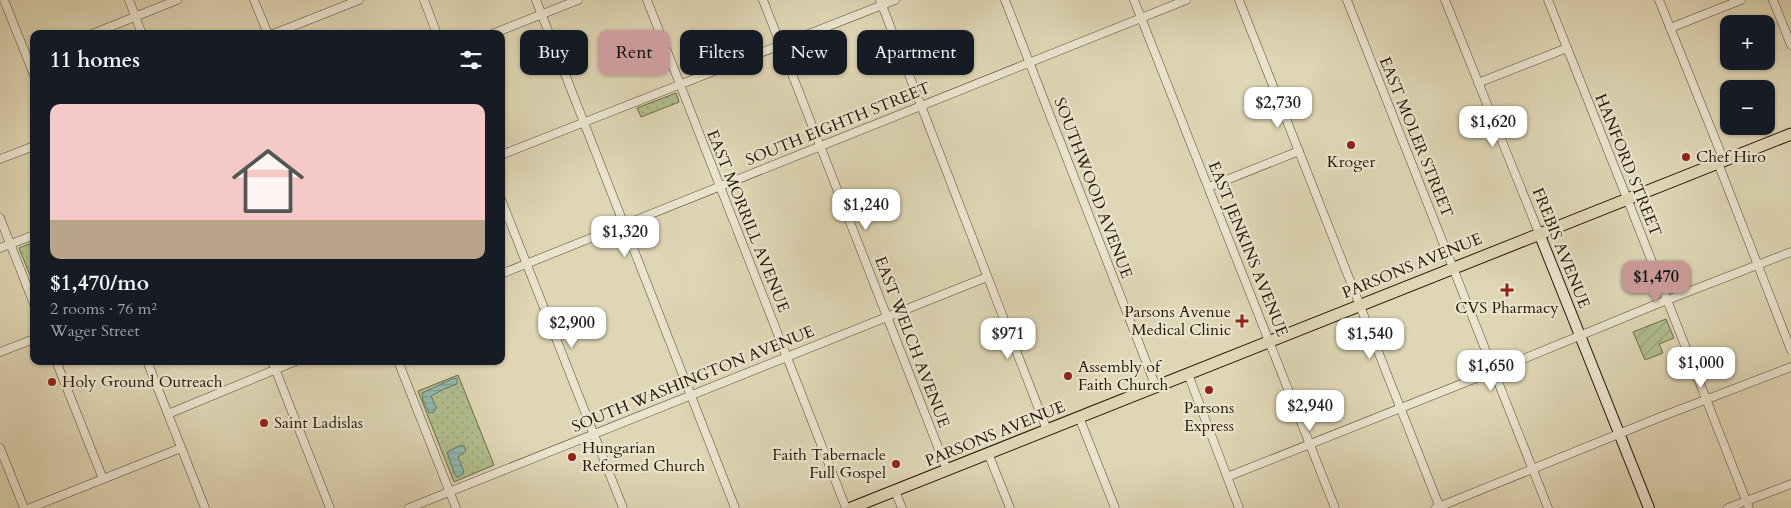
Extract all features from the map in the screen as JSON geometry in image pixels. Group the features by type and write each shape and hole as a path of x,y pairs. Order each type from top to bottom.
{"main road":[{"name":"PARSONS AVENUE","path":"852,508 1791,134"},
{"name":"FREBIS AVENUE","path":"1540,233 1648,508"}],"street":[{"path":"4,0 30,66"},
{"path":"129,0 140,30"},
{"path":"102,30 177,0"},
{"path":"254,0 266,30"},
{"path":"283,30 359,0"},
{"path":"424,0 435,30"},
{"path":"536,0 735,508"},
{"path":"502,30 578,0"},
{"name":"EAST MORRILL AVENUE","path":"647,0 846,508"},
{"name":"EAST WELCH AVENUE","path":"763,0 775,30"},
{"path":"817,30 881,3 895,0"},
{"name":"SOUTHWOOD AVENUE","path":"1005,0 1156,386"},
{"name":"EAST JENKINS AVENUE","path":"1134,0 1335,508"},
{"name":"SOUTH EIGHTH STREET","path":"505,272 1186,0"},
{"path":"1239,0 1361,305 1438,508 1533,468 1791,367"},
{"name":"EAST MOLER STREET","path":"1346,0 1454,267 1548,508"},
{"name":"FREBIS AVENUE","path":"1445,0 1540,233"},
{"name":"HANFORD STREET","path":"1548,0 1747,505"},
{"path":"1659,0 1791,350"},
{"path":"1670,28 1741,0"},
{"path":"1773,0 1791,45"},
{"path":"881,3 1047,430"},
{"path":"505,152 773,48"},
{"path":"1478,83 1567,48"},
{"name":"EAST WELCH AVENUE","path":"793,75 947,470"},
{"path":"0,159 30,148"},
{"path":"1209,187 1299,151"},
{"path":"505,209 623,508"},
{"path":"0,218 30,294"},
{"path":"0,248 30,236"},
{"path":"1227,477 1791,252"},
{"name":"SOUTH WASHINGTON AVENUE","path":"409,508 887,316 988,279"},
{"path":"0,352 30,341"},
{"path":"58,365 103,479"},
{"path":"149,365 205,508"},
{"path":"273,365 330,508"},
{"path":"168,414 287,365"},
{"path":"400,365 456,508"},
{"path":"1188,374 1240,508"},
{"path":"1079,418 1115,508"},
{"path":"0,448 24,508"},
{"path":"30,508 181,448"},
{"path":"988,453 1010,508"},
{"path":"1728,508 1747,505 1791,484"},
{"path":"895,491 902,508"}],"green space":[{"path":"676,93 679,102 641,117 637,108"},
{"path":"30,244 30,275 19,248"},
{"path":"1666,319 1674,338 1659,344 1663,353 1645,360 1633,332"},
{"path":"458,375 494,465 454,482 418,391"}],"water":[{"path":"454,378 457,379 457,384 431,396 436,407 434,412 429,413 422,393"},
{"path":"461,445 464,446 466,451 458,457 464,472 458,477 455,475 447,452"}],"place":[{"name":"Kroger","path":"1351,145"},
{"name":"Chef Hiro","path":"1686,157"},
{"name":"CVS Pharmacy","path":"1507,290"},
{"name":"Parsons Avenue Medical Clinic","path":"1242,321"},
{"name":"Assembly of Faith Church","path":"1068,376"},
{"name":"Holy Ground Outreach","path":"52,382"},
{"name":"Parsons Express","path":"1209,390"},
{"name":"Saint Ladislas","path":"264,423"},
{"name":"Hungarian Reformed Church","path":"572,457"},
{"name":"Faith Tabernacle Full Gospel","path":"896,464"}]}
